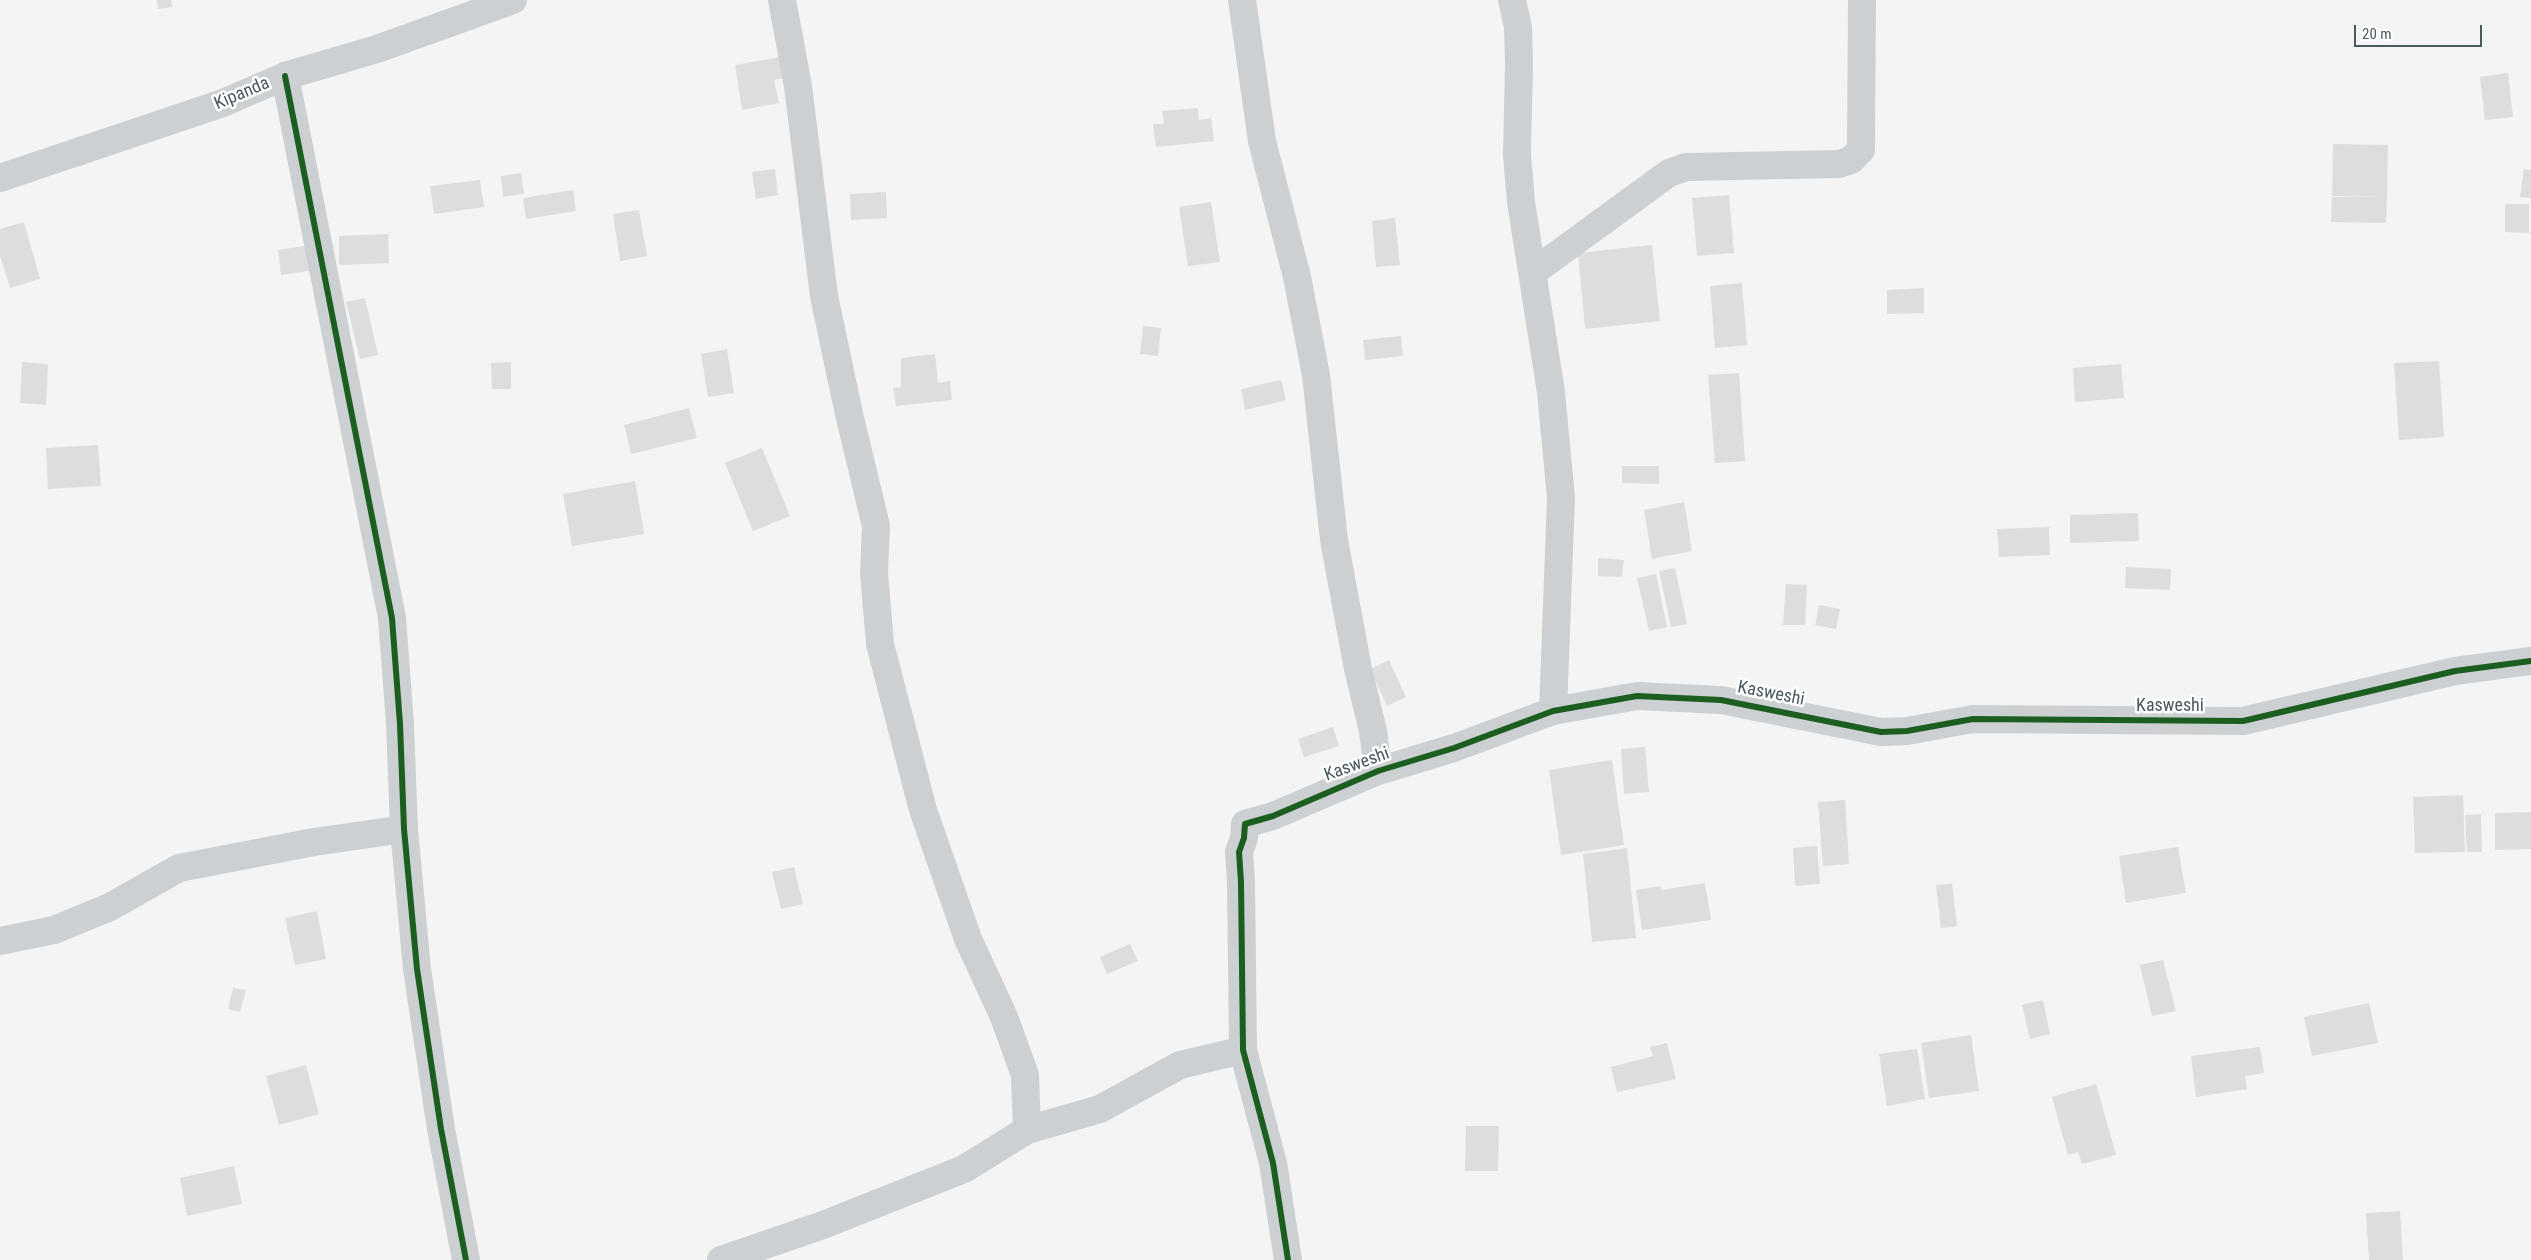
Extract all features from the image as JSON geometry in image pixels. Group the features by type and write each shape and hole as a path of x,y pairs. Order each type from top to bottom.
{"street":[{"name":"Kipanda","path":"0,178 223,103 285,76 377,49 460,10 513,0"},
{"path":"782,0 798,86 824,296 849,414 876,526 874,573 880,644 923,810 968,939 1004,1017 1025,1075 1027,1130"},
{"path":"1242,0 1262,141 1297,277 1316,376 1334,540 1358,669 1373,731 1378,771"},
{"path":"1512,0 1518,27 1517,155 1526,238 1551,392 1561,498 1553,711"},
{"path":"1532,272 1669,173 1686,167 1839,164 1851,160 1861,150 1862,0"},
{"path":"285,76 392,618 400,724 404,829 417,969 441,1129 466,1260"},
{"name":"Kasweshi","path":"1243,1050 1239,852 1244,838 1245,824 1273,816 1378,771 1454,748 1553,711 1637,696 1678,696 1721,700 1829,720 1881,732 1907,731 1973,718 2243,721 2455,671 2531,661"},
{"path":"0,941 54,930 110,907 179,868 314,842 404,829"},
{"path":"721,1260 840,1218 964,1169 1027,1130 1100,1109 1180,1065 1243,1050 1273,1163 1288,1260"}],"building":[{"path":"157,0 171,0 172,7 158,9"},
{"path":"780,57 783,78 774,80 779,103 742,110 735,65"},
{"path":"2508,73 2513,117 2485,120 2480,77"},
{"path":"1198,108 1199,120 1211,118 1214,141 1156,147 1153,124 1164,124 1162,111"},
{"path":"2333,144 2388,145 2387,197 2332,196"},
{"path":"775,169 778,195 756,199 752,172"},
{"path":"2524,169 2531,170 2531,198 2520,197"},
{"path":"521,173 524,194 503,197 501,176"},
{"path":"480,180 484,207 434,214 430,186"},
{"path":"573,190 576,211 526,219 523,198"},
{"path":"886,192 887,218 851,220 850,194"},
{"path":"1729,195 1734,253 1697,256 1692,198"},
{"path":"2332,197 2387,197 2386,223 2331,222"},
{"path":"1211,202 1220,262 1188,266 1179,207"},
{"path":"2505,204 2529,204 2529,233 2505,232"},
{"path":"639,210 647,256 620,261 613,214"},
{"path":"1395,218 1400,265 1376,267 1372,221"},
{"path":"24,222 40,279 10,288 0,255 0,229"},
{"path":"388,234 389,263 339,265 339,236"},
{"path":"311,245 315,270 281,275 278,250"},
{"path":"1652,245 1660,321 1585,329 1578,253"},
{"path":"1742,283 1747,345 1715,348 1710,286"},
{"path":"1924,288 1924,313 1887,314 1887,290"},
{"path":"365,298 378,355 360,359 346,302"},
{"path":"1143,326 1161,328 1158,356 1140,354"},
{"path":"1401,336 1403,356 1365,360 1363,340"},
{"path":"727,349 734,393 708,397 701,354"},
{"path":"935,354 938,383 950,381 952,400 896,406 893,388 901,387 901,358"},
{"path":"2439,361 2444,437 2399,440 2394,363"},
{"path":"22,362 48,364 46,405 20,403"},
{"path":"511,362 511,389 492,389 491,363"},
{"path":"2121,364 2124,398 2075,402 2073,368"},
{"path":"1739,373 1745,461 1715,463 1708,375"},
{"path":"1281,380 1286,400 1245,410 1241,389"},
{"path":"689,408 697,438 631,454 624,425"},
{"path":"98,445 101,486 48,489 46,448"},
{"path":"762,448 790,516 753,531 725,463"},
{"path":"1622,466 1659,466 1659,484 1622,483"},
{"path":"635,481 644,534 572,546 563,494"},
{"path":"1684,502 1692,551 1652,559 1644,510"},
{"path":"2138,513 2139,541 2070,543 2070,515"},
{"path":"2049,527 2050,555 1999,557 1997,529"},
{"path":"1598,558 1624,560 1622,577 1598,576"},
{"path":"2126,567 2171,569 2170,590 2125,588"},
{"path":"1675,568 1687,624 1671,627 1659,571"},
{"path":"1656,574 1667,627 1649,631 1637,578"},
{"path":"1786,584 1807,585 1805,625 1783,625"},
{"path":"1819,605 1840,609 1836,629 1815,625"},
{"path":"1389,660 1406,697 1387,706 1370,669"},
{"path":"1333,727 1339,746 1304,757 1298,739"},
{"path":"1645,747 1649,792 1624,794 1621,749"},
{"path":"1612,760 1624,845 1561,855 1549,770"},
{"path":"2463,795 2465,852 2415,853 2413,797"},
{"path":"1845,800 1849,864 1823,866 1818,802"},
{"path":"2531,812 2531,849 2495,850 2495,813"},
{"path":"2481,814 2482,852 2467,852 2465,815"},
{"path":"1817,846 1820,884 1795,886 1793,848"},
{"path":"2178,847 2186,893 2126,903 2119,856"},
{"path":"1627,848 1636,938 1592,942 1583,854"},
{"path":"794,867 803,904 781,909 772,872"},
{"path":"1705,883 1711,920 1642,930 1636,890 1661,886 1661,890"},
{"path":"1952,884 1957,926 1941,928 1936,885"},
{"path":"317,911 326,959 295,965 285,918"},
{"path":"1130,944 1138,961 1107,974 1100,957"},
{"path":"2163,960 2176,1011 2152,1016 2140,965"},
{"path":"233,988 246,990 240,1012 228,1009"},
{"path":"2043,1000 2050,1034 2030,1039 2022,1005"},
{"path":"2369,1003 2378,1043 2312,1056 2304,1017"},
{"path":"1971,1035 1979,1091 1929,1098 1921,1043"},
{"path":"1667,1043 1676,1079 1617,1092 1611,1067 1653,1056 1650,1047"},
{"path":"2260,1047 2264,1073 2245,1076 2247,1089 2196,1097 2191,1056"},
{"path":"1917,1049 1925,1099 1887,1106 1879,1054"},
{"path":"306,1065 319,1114 279,1125 266,1076"},
{"path":"2096,1084 2116,1155 2082,1164 2078,1152 2068,1155 2052,1097"},
{"path":"1466,1126 1499,1126 1498,1171 1465,1171"},
{"path":"234,1166 242,1204 187,1216 180,1178"},
{"path":"2400,1211 2403,1260 2369,1260 2366,1213"}],"cycle path":[{"path":"285,76 392,618 400,724 404,829 417,969 441,1129 466,1260"},
{"path":"1288,1260 1273,1163 1243,1050 1239,852 1244,838 1245,824 1273,816 1378,771 1454,748 1553,711 1637,696 1721,700 1881,732 1907,731 1973,719 2243,721 2455,671 2531,661"}]}
